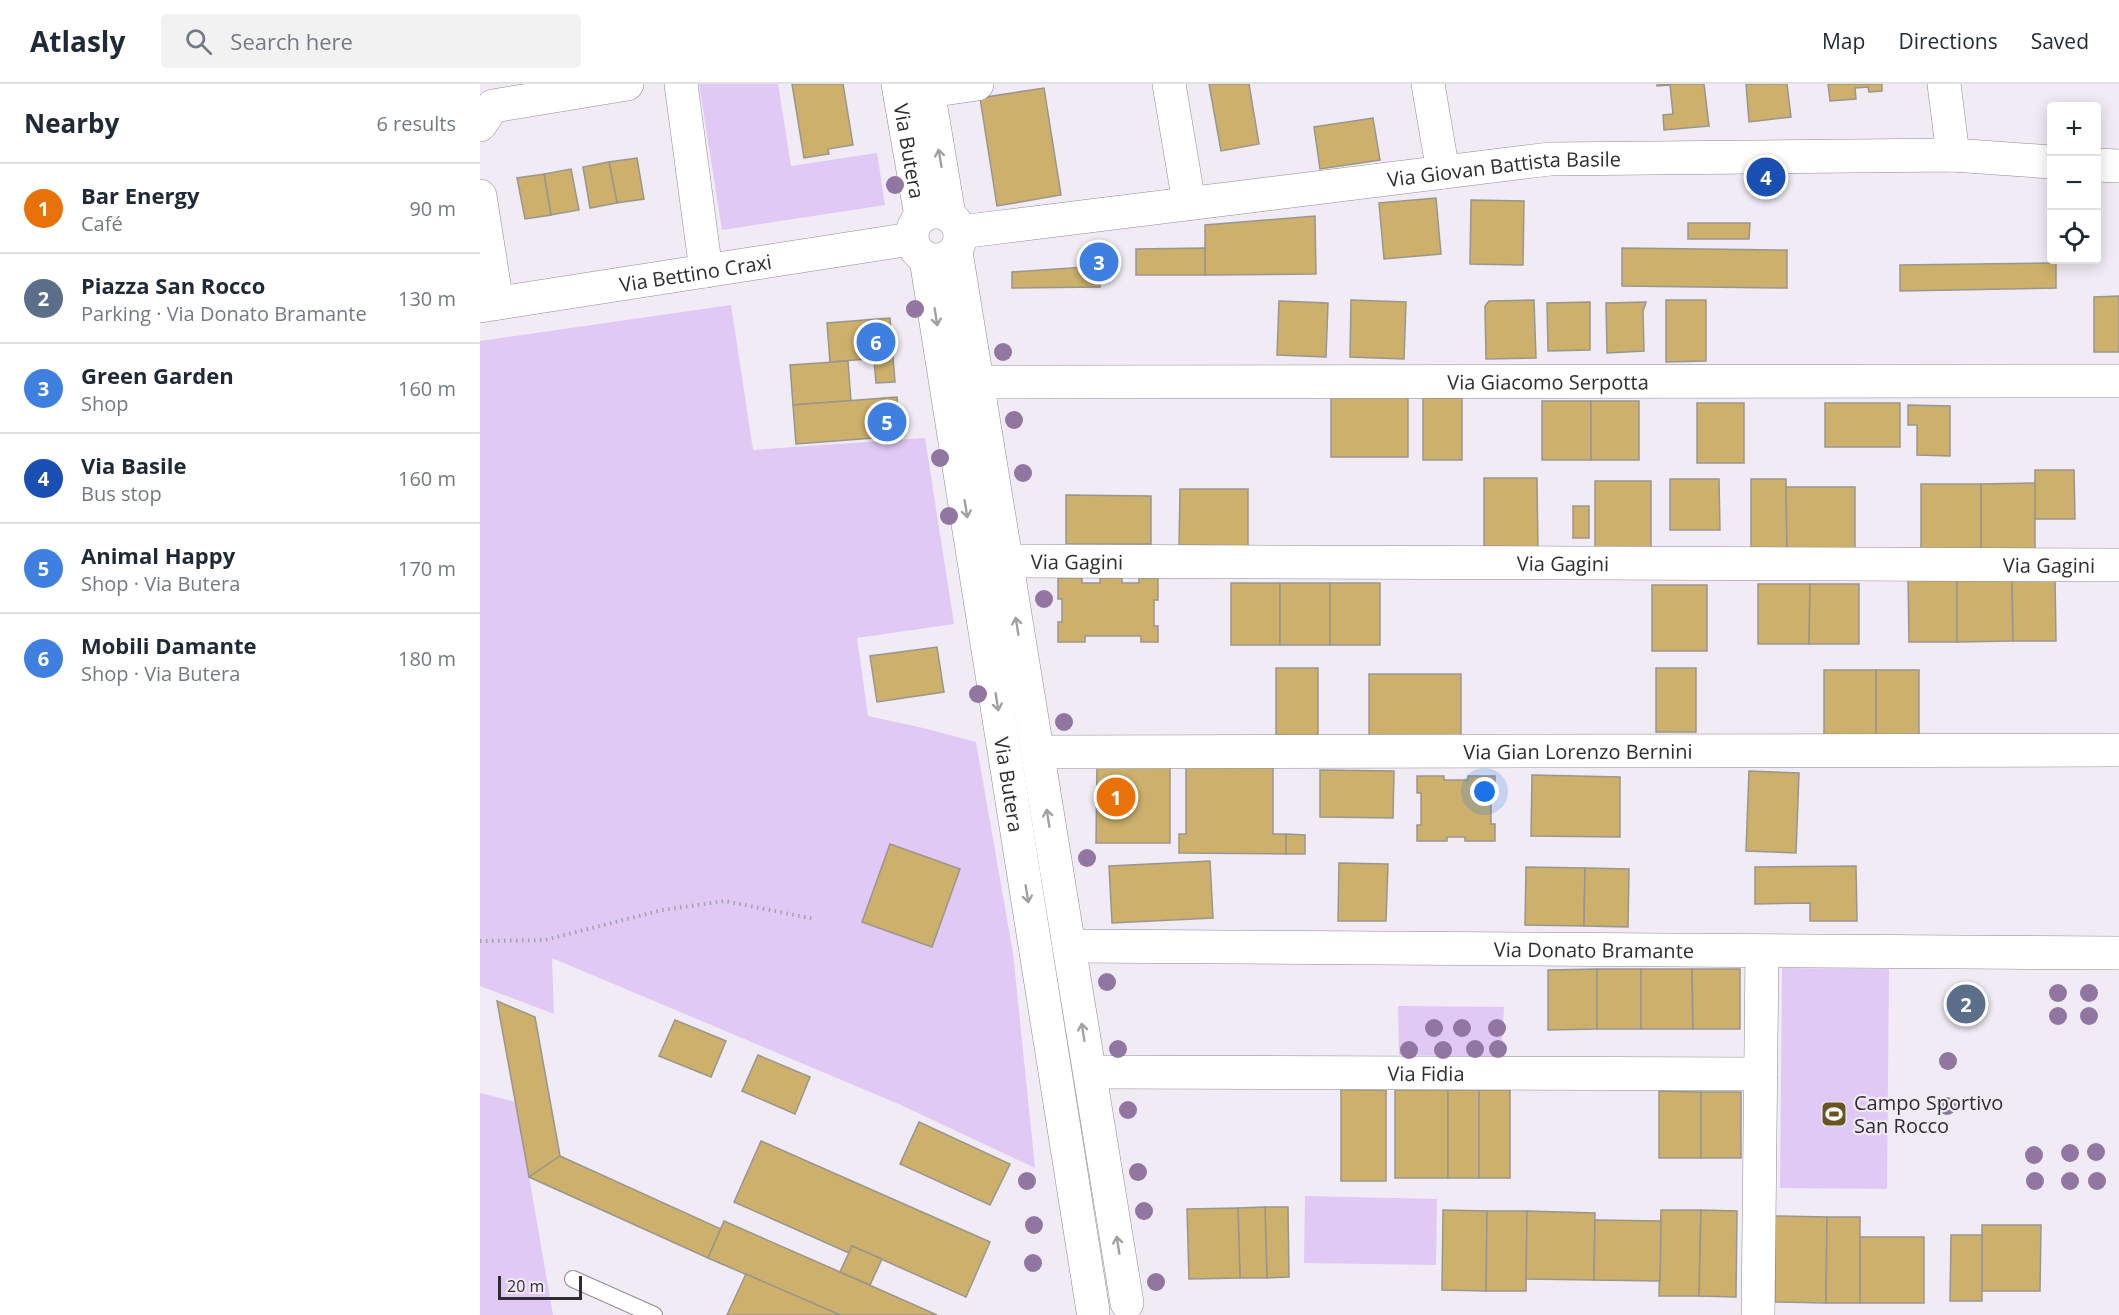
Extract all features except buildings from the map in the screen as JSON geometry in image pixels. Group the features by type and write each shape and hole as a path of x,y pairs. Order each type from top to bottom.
{"street":[{"path":"480,125 493,106 627,84"},
{"path":"681,84 706,271"},
{"path":"918,86 976,84"},
{"path":"1169,84 1189,203"},
{"path":"1428,84 1443,172"},
{"path":"1944,84 1953,155"},
{"name":"Via Butera","path":"918,86 937,235 1093,1313"},
{"name":"Via Giovan Battista Basile","path":"937,235 1550,159 1953,155 2047,162"},
{"path":"2101,165 2119,166"},
{"path":"480,196 489,304"},
{"name":"Via Bettino Craxi","path":"489,304 937,235"},
{"name":"Via Butera","path":"937,235 978,382 1090,1072 1133,1309"},
{"name":"Via Giacomo Serpotta","path":"978,382 2119,381"},
{"name":"Via Gagini","path":"1007,561 2119,565"},
{"name":"Via Gian Lorenzo Bernini","path":"1038,752 2119,750"},
{"name":"Via Donato Bramante","path":"1069,946 2119,953"},
{"path":"1758,1315 1762,952"},
{"name":"Via Fidia","path":"1090,1072 1761,1074"},
{"path":"1093,1313 1098,1305 1114,1300 1133,1309"}],"lane":[{"path":"573,1279 654,1315"}],"path":[{"path":"480,941 545,940 662,910 725,902 814,919"}],"shaded area":[{"path":"699,84 778,84 791,166 877,153 885,205 722,230"},
{"path":"731,305 753,450 925,438 954,624 857,638 868,716 976,742 1013,953 1035,1168 901,1105 552,958 554,1014 480,986 480,341"},
{"name":"Campo Sportivo San Rocco","path":"1782,968 1889,969 1887,1189 1780,1188"},
{"path":"1398,1006 1504,1007 1501,1057 1399,1055"},
{"path":"480,1093 516,1102 553,1315 480,1315"},
{"path":"1305,1196 1437,1199 1436,1265 1304,1263"}],"place":[{"name":"Via Basile","path":"1766,177"},
{"name":"Green Garden","path":"1099,262"},
{"name":"Mobili Damante","path":"876,342"},
{"name":"Animal Happy","path":"887,422"},
{"name":"Bar Energy","path":"1116,797"},
{"name":"Piazza San Rocco","path":"1966,1004"},
{"name":"Campo Sportivo San Rocco","path":"1834,1114"}]}
